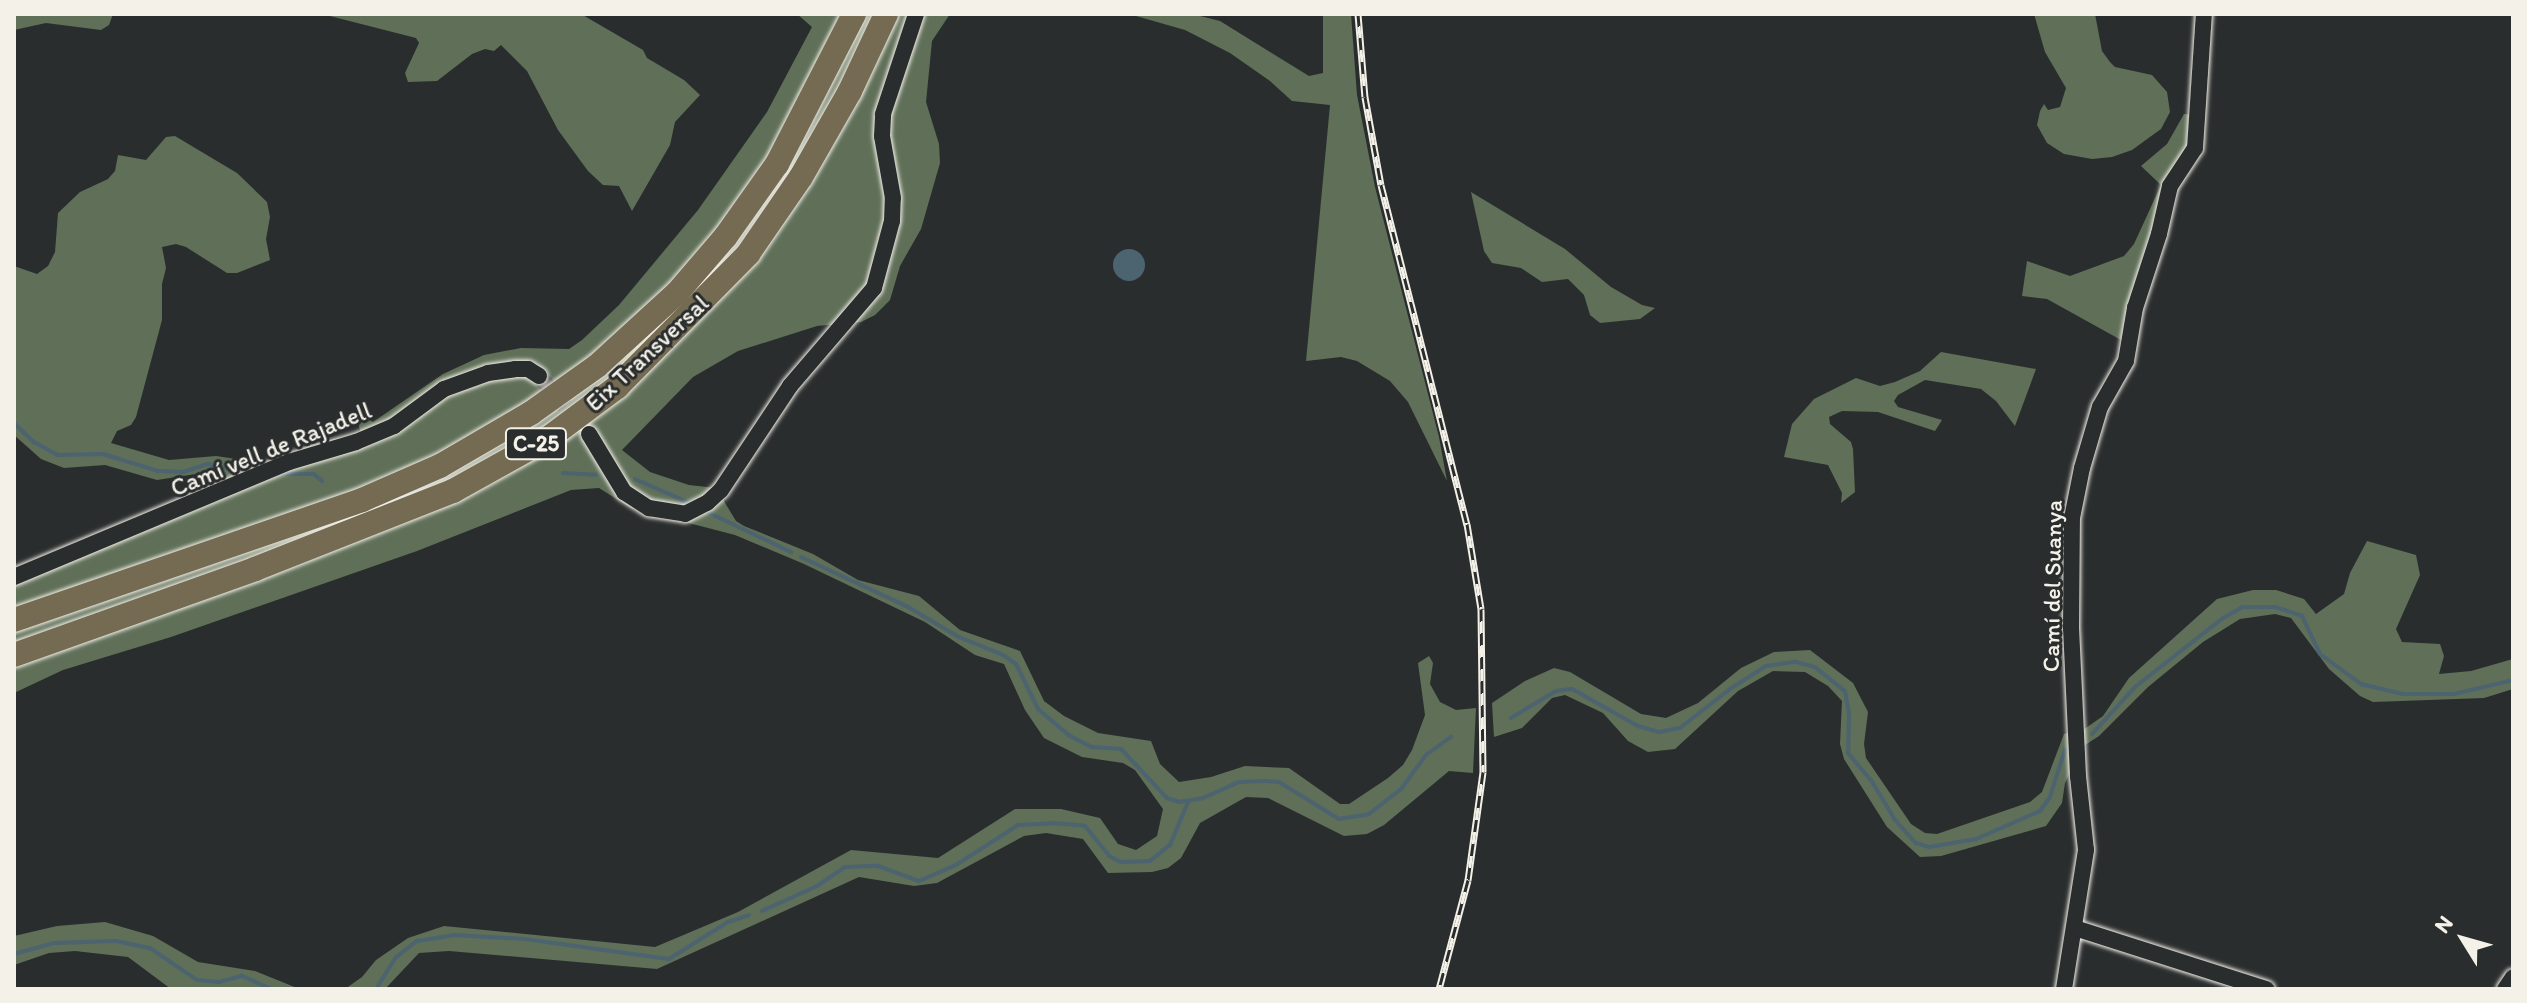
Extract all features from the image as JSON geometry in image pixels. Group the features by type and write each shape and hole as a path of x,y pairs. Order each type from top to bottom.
{"highway":[{"name":"Eix Transversal","path":"14,620 362,500 440,466 531,413 597,366 677,293 726,236 777,164 854,14"},
{"name":"Eix Transversal","path":"14,655 255,569 453,491 550,437 617,387 748,254 801,177 850,91 886,14"}],"street":[{"path":"589,434 605,457 615,481 632,498 649,508 685,514 707,503 721,490 790,386 874,288 892,221 893,198 882,136 883,114 916,14"},
{"name":"Camí del Suanya","path":"2064,989 2086,850 2078,776 2072,657 2072,518 2082,468 2100,407 2126,361 2135,308 2159,234 2170,186 2195,148 2204,14"},
{"name":"Camí vell de Rajadell","path":"14,577 67,558 289,462 356,442 394,426 444,389 488,373 515,369 528,369 539,376"},
{"path":"2075,928 2266,989"},
{"path":"2505,989 2513,977"}],"green space":[{"path":"14,14 113,14 109,25 101,30 46,23 14,30"},
{"path":"322,14 581,14 643,50 647,58 684,80 700,95 675,122 670,145 632,211 619,186 603,185 588,171 558,130 527,71 501,45 494,51 485,49 472,54 437,81 408,82 405,73 419,43 416,38"},
{"path":"797,14 950,14 932,41 926,102 939,144 940,163 921,229 900,266 890,300 875,315 861,322 817,326 738,351 693,377 622,450 650,472 689,485 716,488 736,521 744,526 813,554 858,580 919,596 960,630 1020,651 1044,701 1064,716 1098,733 1151,741 1160,764 1179,782 1211,777 1245,766 1289,768 1340,804 1349,804 1388,778 1403,765 1412,750 1425,715 1418,663 1429,656 1433,663 1430,684 1440,702 1456,710 1476,708 1473,773 1449,771 1384,825 1367,834 1344,836 1268,798 1246,797 1200,823 1181,858 1168,868 1152,872 1108,873 1083,839 1046,833 1024,836 937,883 914,886 859,877 657,969 449,951 419,953 385,989 345,989 362,977 376,960 408,938 444,926 655,947 738,912 851,850 938,858 1015,809 1061,809 1100,818 1118,844 1136,850 1157,836 1163,809 1135,770 1123,763 1082,757 1044,738 1025,710 1004,664 975,655 925,622 804,564 735,535 631,508 599,488 571,490 417,551 171,637 63,670 14,693 14,570 230,481 209,472 157,480 105,465 64,468 41,459 14,435 14,266 37,274 48,266 55,252 58,213 80,192 108,179 115,171 118,155 146,160 166,137 175,136 237,173 267,202 270,217 266,239 270,260 237,273 227,273 186,247 176,244 162,247 166,268 162,284 162,320 136,417 131,425 117,431 111,443 169,460 216,456 271,464 309,445 361,433 358,423 367,418 373,422 443,374 484,355 521,348 569,349 582,340 619,305 698,210 767,112 812,27"},
{"path":"1129,14 1192,14 1220,21 1309,76 1323,73 1323,14 1351,14 1357,95 1375,187 1439,437 1447,481 1408,402 1390,381 1357,361 1341,357 1306,361 1330,105 1292,101 1230,53 1185,30"},
{"path":"2034,14 2095,14 2102,51 2110,62 2115,67 2152,75 2167,92 2170,112 2161,129 2132,150 2112,157 2092,159 2064,154 2047,143 2037,125 2040,111 2044,104 2048,110 2060,107 2066,88 2045,52"},
{"path":"2184,114 2193,115 2189,140 2168,183 2121,340 2047,299 2022,296 2027,261 2070,276 2124,256 2134,244 2161,185 2141,166 2167,144"},
{"path":"1471,192 1565,249 1611,287 1642,305 1655,308 1640,319 1600,323 1590,315 1584,295 1568,279 1542,282 1521,268 1492,263 1484,251"},
{"path":"1941,352 2036,369 2015,426 1996,401 1981,389 1925,380 1898,395 1894,401 1898,407 1942,420 1935,431 1878,412 1842,411 1829,417 1830,424 1851,442 1853,449 1855,492 1841,503 1842,493 1828,465 1784,457 1792,424 1814,399 1856,378 1880,386 1895,382 1920,371"},
{"path":"2367,541 2416,555 2420,575 2396,629 2402,642 2440,644 2444,656 2439,674 2471,671 2513,659 2513,689 2484,698 2373,702 2360,696 2329,669 2291,618 2275,614 2240,619 2203,642 2148,687 2099,736 2082,747 2065,783 2062,803 2046,826 1941,856 1920,857 1887,827 1844,759 1840,744 1842,701 1828,686 1805,672 1773,671 1738,691 1675,749 1648,752 1628,741 1603,713 1565,695 1552,698 1522,728 1494,737 1492,703 1525,681 1554,668 1570,672 1641,714 1666,718 1698,703 1741,668 1774,652 1810,650 1853,683 1868,712 1864,744 1866,758 1911,824 1925,833 1937,834 2030,802 2042,792 2064,734 2083,730 2103,716 2129,678 2217,599 2253,590 2276,590 2304,599 2316,614 2344,594 2350,573"},
{"path":"105,922 153,936 198,962 255,971 297,988 308,989 171,989 128,957 75,951 49,953 14,965 14,936 57,926"}],"water":[{"path":"1129,249 1141,253 1145,265 1141,277 1129,281 1117,277 1113,265 1117,253"}],"waterway":[{"path":"14,423 34,442 57,455 103,454 158,471 183,472 208,464 247,472"},
{"path":"563,473 596,475"},
{"path":"276,474 314,474 322,481"},
{"path":"635,479 692,504"},
{"path":"703,510 791,552"},
{"path":"801,557 908,607 959,637 1003,655 1016,664 1038,709 1070,736 1092,747 1121,749 1167,798 1179,802 1203,798 1239,782 1266,781 1279,782 1339,819 1369,814 1401,789 1426,755 1451,737"},
{"path":"2092,734 2135,687 2223,618 2243,607 2275,607 2302,616 2320,654 2361,684 2403,694 2454,694 2513,680"},
{"path":"1511,718 1556,691 1572,689 1638,726 1659,732 1680,728 1766,666 1796,662 1815,667 1845,691 1849,714 1848,753 1871,780 1895,820 1916,843 1929,847 1976,839 2040,811 2050,797 2065,749"},
{"path":"762,911 817,886 845,867 878,866 919,881 956,865 1018,825 1053,823 1085,826 1109,856 1121,862 1150,861 1170,845 1188,802"},
{"path":"376,989 395,958 417,941 454,935 525,939 669,959 728,922 749,915"},
{"path":"14,954 54,943 116,941 150,948 197,980 219,982 242,976 271,989"}],"tunnel":[{"path":"539,376 589,434"}],"railway":[{"path":"1358,14 1365,97 1381,185 1467,524 1481,609 1483,772 1468,880 1439,989"}]}
